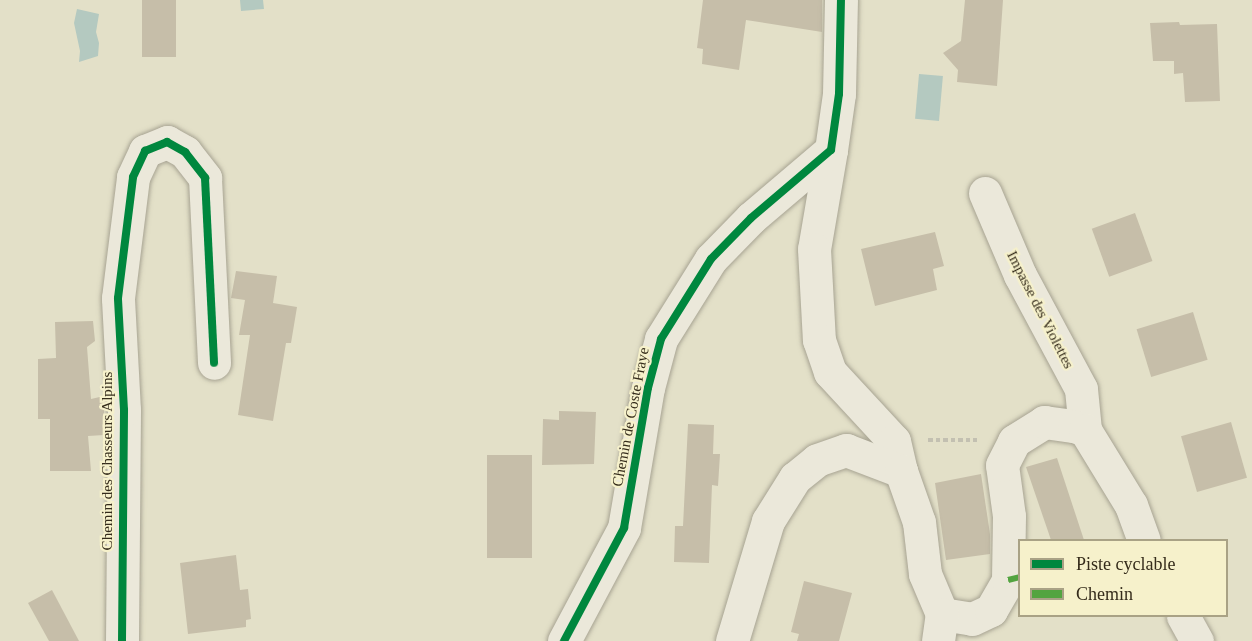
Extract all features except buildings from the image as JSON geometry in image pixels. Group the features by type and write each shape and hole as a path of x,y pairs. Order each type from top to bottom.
{"street":[{"path":"841,0 839,94 814,249 819,340 830,372 897,456 919,522 925,574 940,628 972,619 990,610 1008,580 1010,516 1002,465 1014,441 1044,422 1074,426 1085,430 1131,505 1144,539"},
{"name":"Chemin des Chasseurs Alpins","path":"122,641 124,410 118,298 133,177 145,151 166,142 185,152 205,177 214,363"},
{"name":"Chemin de Coste Fraye","path":"564,641 624,528 648,388 661,339 711,259 751,218 831,150"},
{"name":"Impasse des Violettes","path":"985,193 1020,275 1081,389 1085,430"},
{"path":"732,641 768,521 795,478 817,460 846,450 897,456"},
{"path":"1184,617 1197,641"}],"path":[{"path":"897,456 1014,441"}],"shaded area":[{"path":"240,0 263,0 264,9 241,11"},
{"path":"77,9 99,14 96,32 99,43 98,56 79,62 80,51 74,23"},
{"path":"919,74 943,76 939,121 915,119"}],"marked path":[{"path":"1008,580 1018,578"}],"cycle path":[{"path":"564,641 624,528 648,388 661,339 711,259 751,218 831,150 839,94 841,0"},
{"path":"122,641 124,410 118,298 133,177 145,151 167,142 185,152 205,178 214,363"}]}
